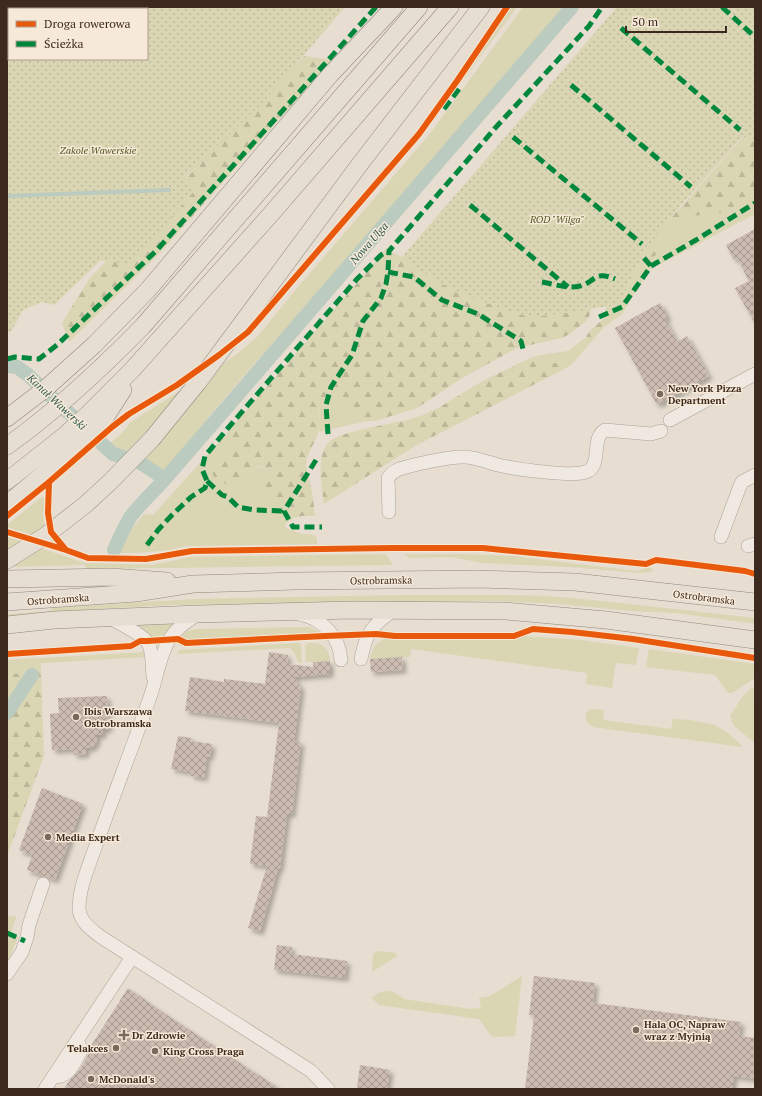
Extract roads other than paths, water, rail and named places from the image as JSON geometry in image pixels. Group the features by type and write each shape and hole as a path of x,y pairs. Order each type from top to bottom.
{"main road":[{"path":"7,418 54,380 109,330 147,291 330,75 394,7"},
{"path":"7,446 69,396 110,359 143,326 419,7"},
{"path":"7,504 96,417 146,354 271,214 450,7"},
{"path":"7,560 64,522 93,498 136,456 194,387 330,207 360,164 481,7"},
{"path":"7,481 69,442"},
{"path":"7,579 111,577 193,584"},
{"name":"Ostrobramska","path":"7,602 136,593 193,584 454,579 539,580 598,584 755,602"},
{"name":"Ostrobramska","path":"7,625 54,620 198,614 394,610 506,611 606,620 755,640"}],"street":[{"path":"670,420 755,374"},
{"path":"389,512 388,478 390,474 404,467 455,457 466,457 511,468 578,474 589,470 594,466 599,436 605,430 651,434 661,431"},
{"path":"720,537 742,482 755,474"},
{"path":"361,659 365,640 368,634 379,620 394,610"},
{"path":"287,612 302,614 325,626 337,641 341,650 341,660"},
{"path":"198,614 178,628 169,640 126,767 110,806 80,890 79,911 84,922 101,937 311,1071 328,1089"},
{"path":"108,617 129,628 147,641 150,648 154,682"},
{"path":"7,974 22,952 27,937 29,924 43,884"},
{"path":"45,1089 132,957"}],"waterway":[{"name":"Nowa Ulga","path":"114,550 126,524 135,511 165,479 572,7"},
{"path":"7,196 169,190"},
{"name":"Kanał Wawerski","path":"7,366 17,367 28,375 113,454 139,462 165,479"},
{"path":"7,713 32,675"}],"place":[{"name":"New York Pizza Department","path":"660,394"},
{"name":"Ibis Warszawa Ostrobramska","path":"76,717"},
{"name":"Media Expert","path":"48,837"},
{"name":"Hala OC, Napraw wraz z Myjnią","path":"636,1030"},
{"name":"Dr Zdrowie","path":"124,1035"},
{"name":"Telakces","path":"116,1048"},
{"name":"King Cross Praga","path":"155,1051"},
{"name":"McDonald's","path":"91,1079"}],"park label":[{"name":"Zakole Wawerskie","path":"98,150"},
{"name":"ROD \"Wilga\"","path":"557,219"}]}
